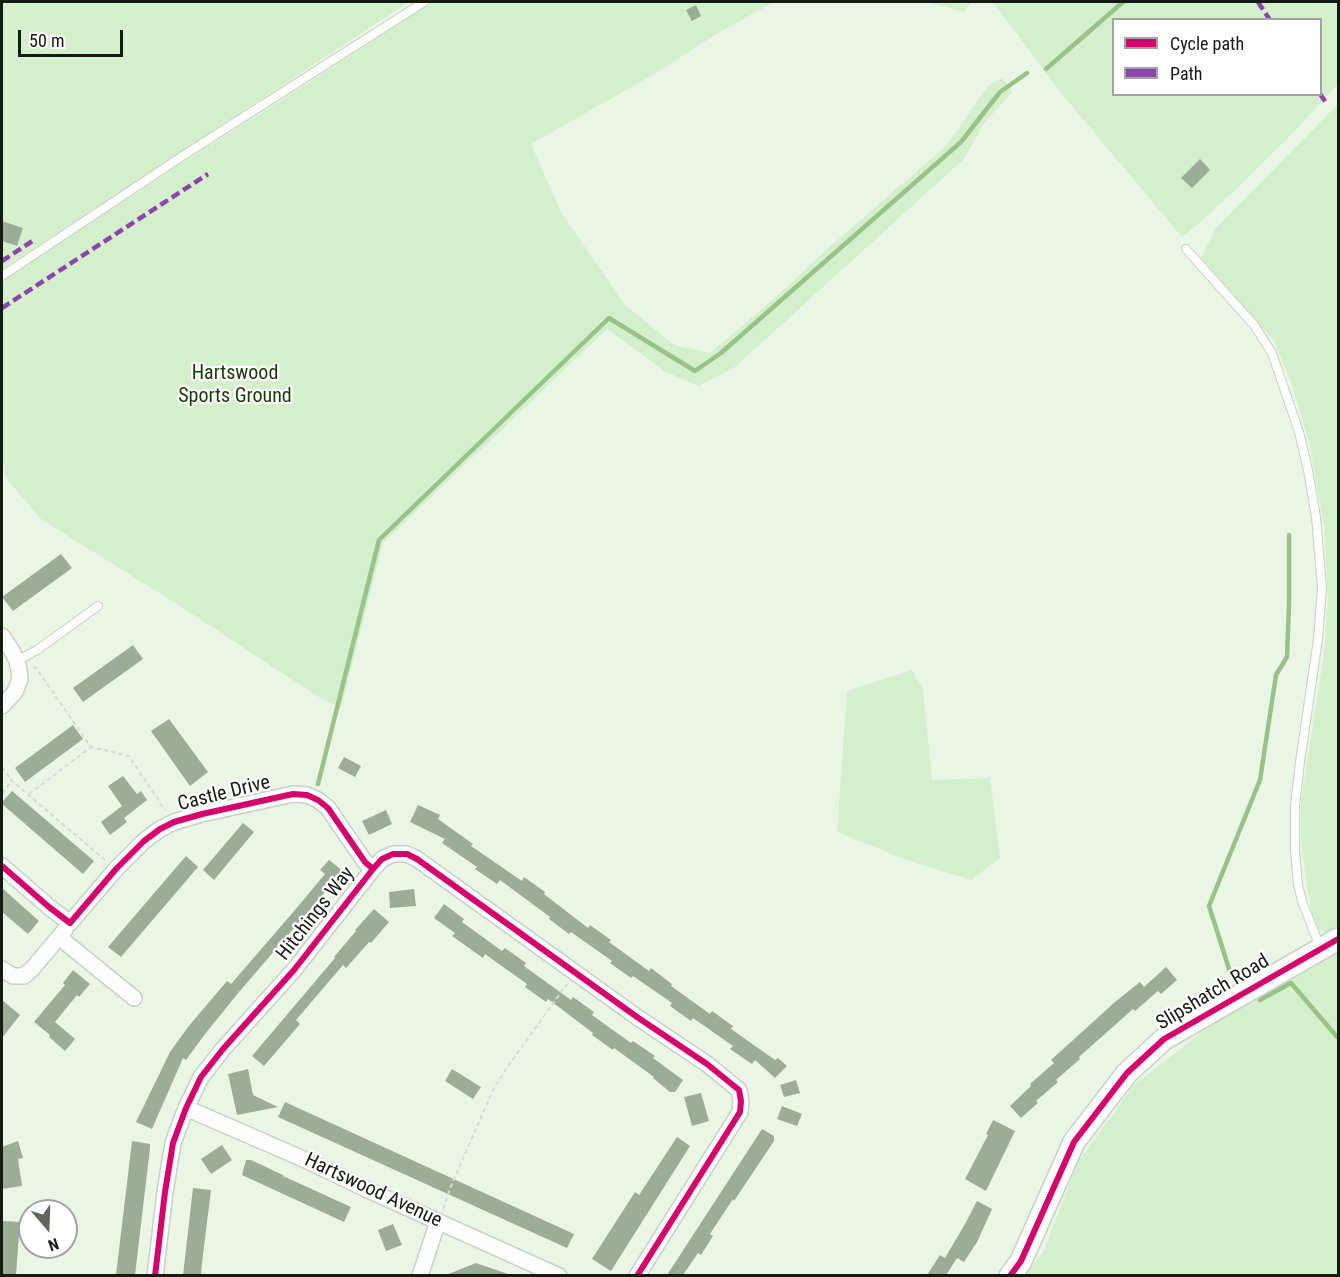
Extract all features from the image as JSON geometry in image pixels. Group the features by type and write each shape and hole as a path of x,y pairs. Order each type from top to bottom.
{"street":[{"path":"2,636 12,651 20,670 20,679 15,692 2,706"},
{"name":"Castle Drive","path":"2,969 13,976 24,976 144,841 174,822 202,814 293,794 307,795 328,808 365,862 373,869"},
{"name":"Hitchings Way","path":"155,1275 173,1143 201,1077 294,970 373,869 393,854 407,854 707,1064 739,1090 740,1112 637,1275"},
{"path":"2,866 70,923"},
{"path":"60,938 134,998"},
{"name":"Slipshatch Road","path":"1010,1275 1022,1261 1074,1142 1127,1073 1164,1040 1330,943"},
{"name":"Hartswood Avenue","path":"186,1108 559,1275"},
{"path":"420,1275 438,1221"}],"lane":[{"path":"2,276 201,144 424,2"},
{"path":"1186,249 1254,326 1272,353 1299,432 1308,470 1316,517 1322,588 1318,639 1295,806 1295,850 1298,885 1303,904 1330,943"},
{"path":"17,661 37,650 98,606"}],"path":[{"path":"17,661 36,668 91,747 129,756 174,822"},
{"path":"29,794 91,747"},
{"path":"2,767 12,781 116,870"},
{"path":"2,793 12,781"},
{"path":"438,1221 493,1090 508,1065 576,972"}],"green space":[{"path":"2,2 409,2 2,269 2,241 17,246 23,228 2,221"},
{"name":"Hartswood Sports Ground","path":"433,2 774,2 713,36 658,72 531,144 561,212 625,305 674,345 710,353 947,145 987,87 1002,77 1012,92 985,122 964,159 735,367 699,386 666,372 607,329 383,543 341,708 322,699 158,592 42,520 6,478 4,464 2,464 2,282"},
{"path":"927,2 972,2 963,12"},
{"path":"993,2 1338,2 1338,84 1288,138 1200,223 1182,237 1061,93"},
{"path":"1338,104 1338,928 1330,933 1319,929 1312,913 1301,838 1301,801 1325,646 1328,596 1324,525 1309,442 1292,385 1274,341 1201,258 1216,228"},
{"path":"912,670 923,689 932,780 990,778 1000,858 971,880 904,859 837,832 847,691"},
{"path":"1338,950 1338,1275 1025,1276 1044,1250 1078,1162 1134,1085 1216,1021"}],"building":[{"path":"696,5 701,16 692,21 686,10"},
{"path":"1200,159 1210,170 1192,188 1181,178"},
{"path":"2,221 23,228 17,246 2,241"},
{"path":"61,554 72,568 13,611 2,597"},
{"path":"133,645 143,659 83,702 73,688"},
{"path":"169,719 208,772 190,786 151,731"},
{"path":"73,725 83,739 25,782 15,768"},
{"path":"344,757 361,766 355,777 338,768"},
{"path":"123,776 137,794 141,791 147,800 124,818 127,822 110,835 101,822 122,806 108,786"},
{"path":"12,791 94,861 83,874 2,804"},
{"path":"418,805 440,815 438,819 473,844 471,846 522,881 524,877 588,928 590,925 649,971 651,968 672,984 671,986 710,1014 712,1011 733,1026 731,1029 787,1066 775,1078 755,1060 752,1064 730,1049 733,1046 693,1018 691,1021 670,1006 672,1003 633,976 631,978 610,963 612,961 571,932 569,934 500,880 497,884 475,869 477,867 442,843 445,839 410,822"},
{"path":"386,810 392,824 369,835 362,821"},
{"path":"243,823 254,832 214,880 203,870"},
{"path":"186,856 198,867 121,957 108,947"},
{"path":"329,860 343,871 239,992 186,1060 183,1058 152,1129 136,1122 170,1052 188,1027 227,981 231,984 295,910 325,874 320,870"},
{"path":"2,888 39,921 28,934 2,912"},
{"path":"414,889 416,906 390,908 389,892"},
{"path":"444,904 464,919 462,922 502,951 505,948 526,963 524,966 571,1000 573,997 594,1012 592,1015 631,1043 633,1041 655,1056 653,1058 683,1080 675,1092 670,1092 654,1077 592,1035 593,1033 548,999 546,1002 525,987 527,984 485,954 483,958 452,936 455,933 434,918"},
{"path":"374,909 389,922 346,968 343,965 296,1020 300,1024 264,1066 252,1056"},
{"path":"1166,967 1177,980 1161,994 1158,991 1135,1011 1133,1009 1079,1057 1080,1059 1056,1080 1058,1082 1021,1118 1010,1106 1054,1063 1051,1060 1115,1002 1140,982 1144,987"},
{"path":"73,970 90,984 79,997 77,995 55,1022 75,1039 65,1051 34,1022 65,985 63,983"},
{"path":"2,1000 20,1015 2,1038"},
{"path":"248,1069 253,1095 278,1107 237,1115 228,1074"},
{"path":"452,1069 481,1087 473,1099 445,1081"},
{"path":"796,1080 800,1093 784,1097 780,1085"},
{"path":"701,1093 709,1121 692,1126 684,1097"},
{"path":"285,1102 574,1234 567,1248 278,1117"},
{"path":"782,1106 802,1114 797,1126 777,1119"},
{"path":"993,1120 1015,1131 986,1191 965,1179 988,1135 986,1134"},
{"path":"762,1129 774,1136 774,1141 710,1234 713,1236 701,1255 698,1253 683,1275 667,1275"},
{"path":"677,1137 690,1146 611,1271 592,1259 635,1192 639,1195"},
{"path":"18,1141 23,1158 18,1159 22,1186 2,1189 2,1147"},
{"path":"132,1141 150,1144 135,1275 116,1275"},
{"path":"222,1145 232,1160 211,1174 201,1159"},
{"path":"246,1160 251,1160 351,1207 344,1222 242,1175"},
{"path":"193,1188 211,1190 201,1275 183,1275"},
{"path":"977,1201 992,1209 977,1242 964,1262 957,1258 946,1275 927,1275 940,1255 945,1258"},
{"path":"2,1221 18,1222 16,1275 2,1274"},
{"path":"393,1224 402,1245 386,1251 378,1230"},
{"path":"476,1263 508,1274 508,1275 446,1275"}],"waterway":[{"path":"1046,69 1123,2"},
{"path":"318,784 379,540 609,318 695,371 721,353 961,142 1000,92 1027,73"},
{"path":"1243,981 1231,975 1209,906 1260,780 1276,675 1287,657 1289,535"},
{"path":"1260,1000 1291,983 1338,1038"}],"marked path":[{"path":"1258,2 1269,18"},
{"path":"1321,96 1327,104"},
{"path":"2,308 208,174"},
{"path":"2,261 34,240"}],"cycle path":[{"path":"2,866 70,923 116,869 144,841 160,829 174,822 202,814 293,794 307,795 328,808 365,862 373,869"},
{"path":"155,1276 173,1143 201,1077 294,970 373,869 382,859 393,854 407,854 417,859 637,1017 707,1064 739,1090 740,1112 637,1276"},
{"path":"1010,1276 1021,1261 1074,1142 1127,1073 1164,1039 1338,939"}]}
